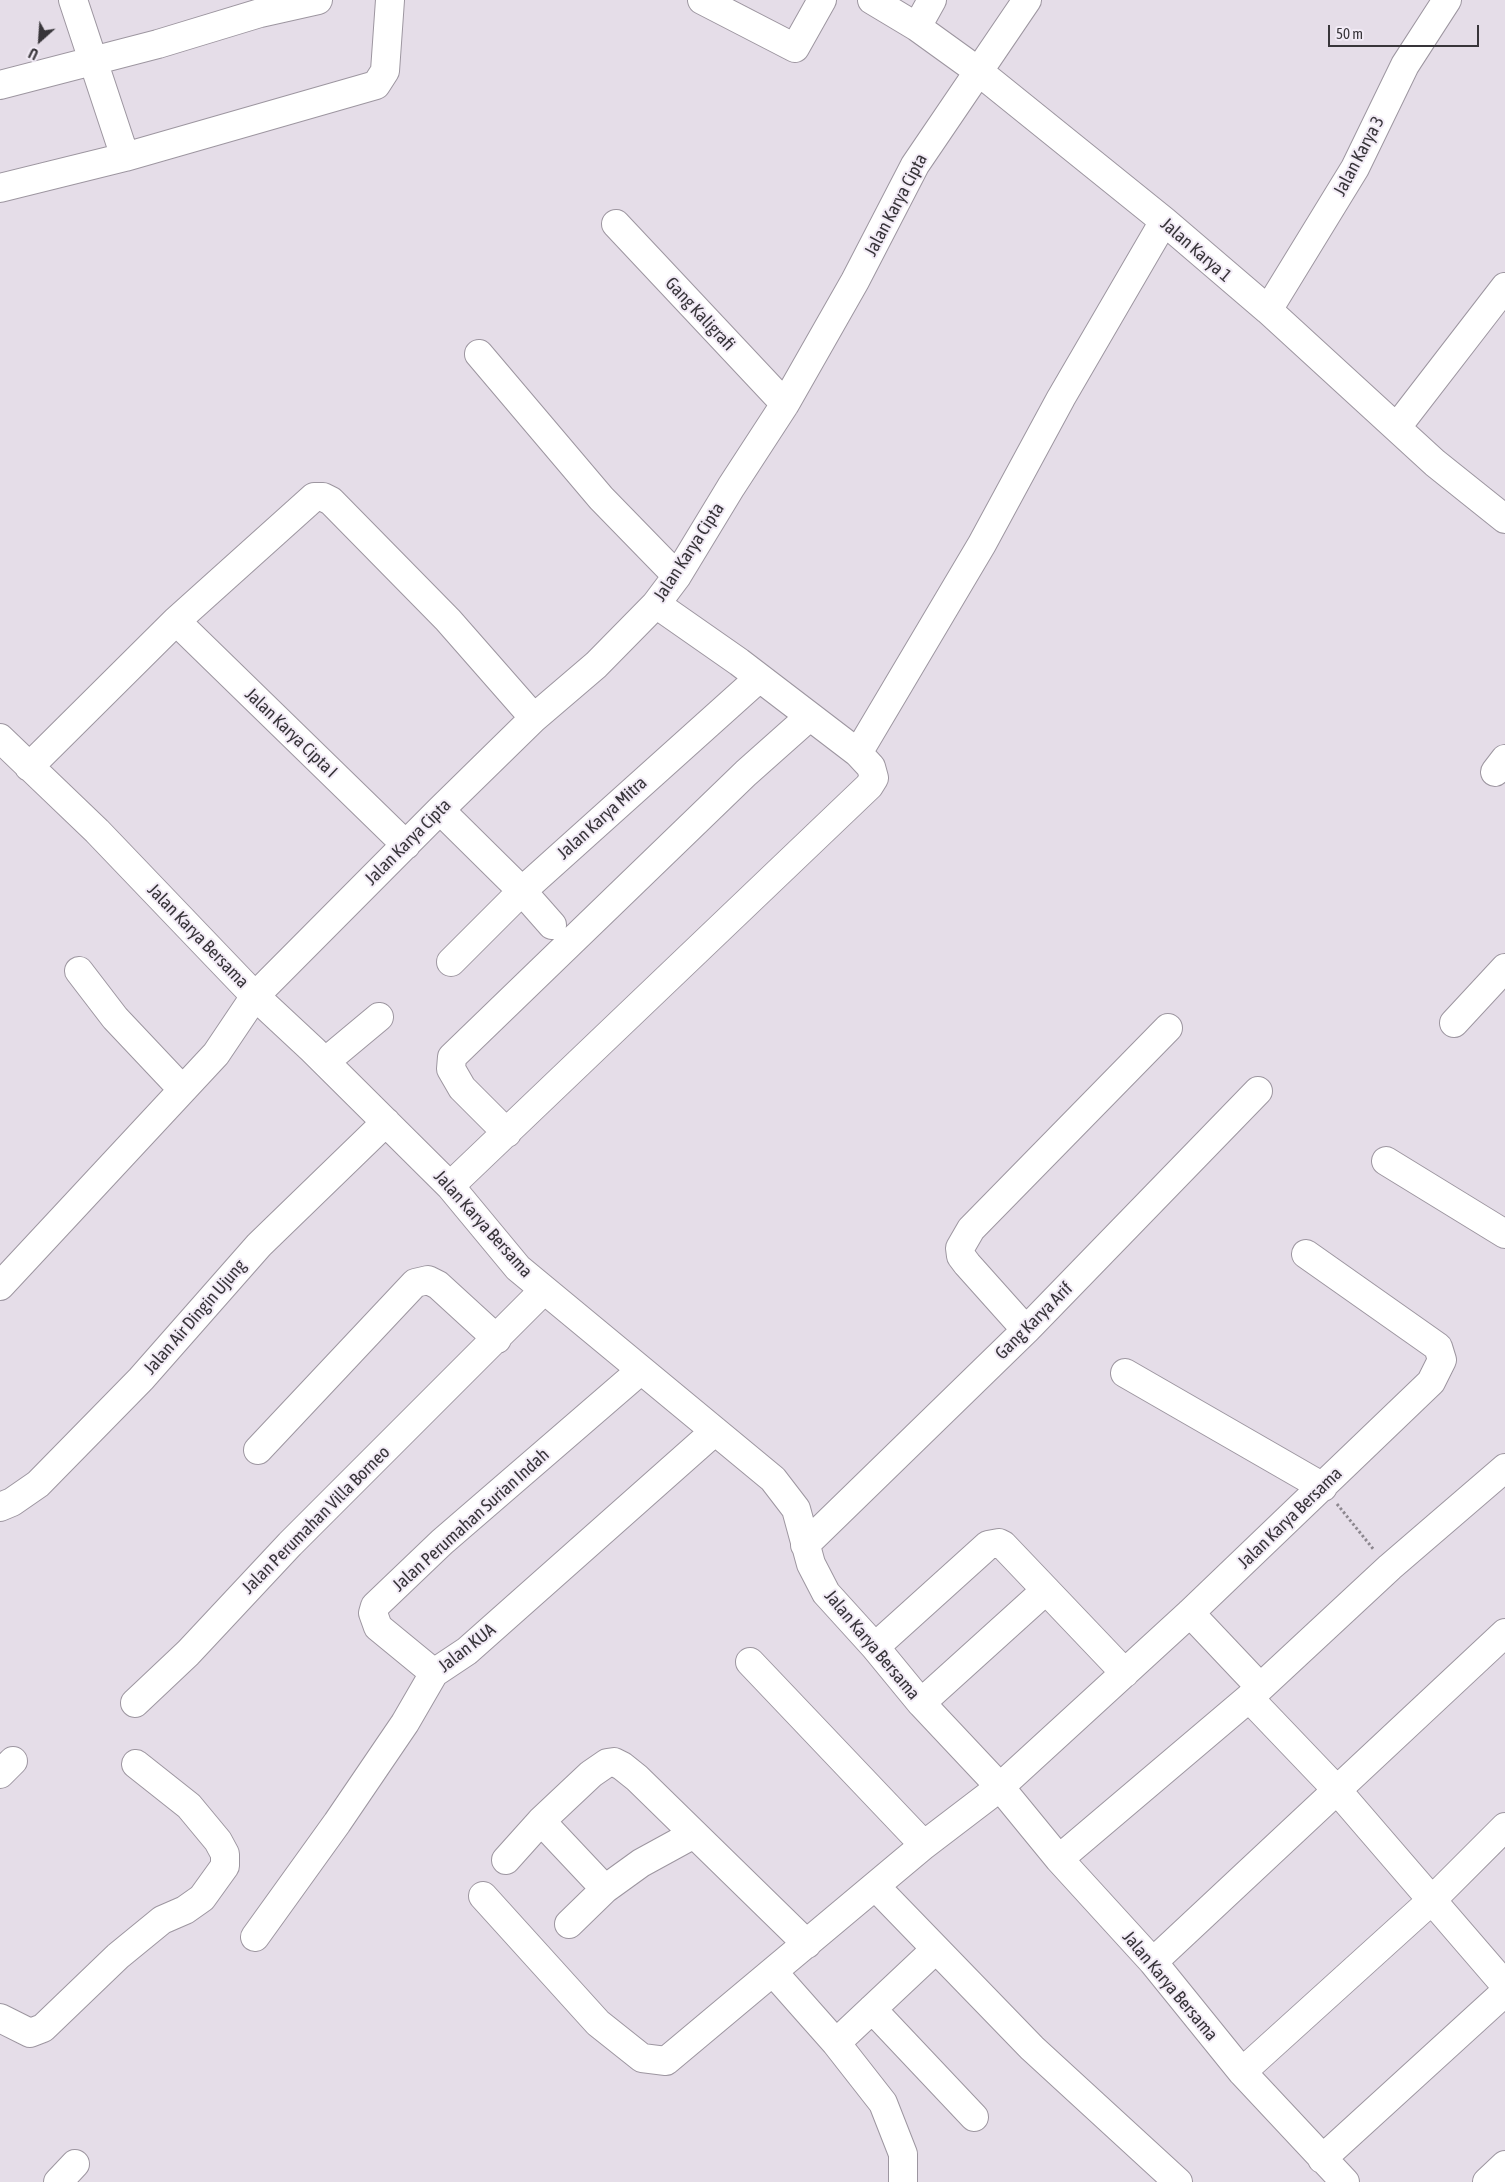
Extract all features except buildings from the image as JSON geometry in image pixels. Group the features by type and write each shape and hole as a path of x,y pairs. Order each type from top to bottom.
{"street":[{"path":"73,0 125,157"},
{"path":"0,85 318,0"},
{"path":"0,188 125,157 376,85 385,72 390,0"},
{"path":"702,0 795,48 822,0"},
{"name":"Jalan Karya 1","path":"872,0 917,27 978,70 1164,222 1268,310 1435,463 1505,519"},
{"path":"917,27 932,0"},
{"name":"Jalan Karya Cipta","path":"0,1286 22,1260 69,1214 216,1054 254,996 534,718 596,666 656,604 677,576 731,487 785,404 855,281 916,165 978,70 1027,0"},
{"name":"Jalan Karya 3","path":"1268,310 1356,168 1405,65 1447,0"},
{"path":"858,753 982,544 1061,398 1164,222"},
{"name":"Gang Kaligrafi","path":"616,224 785,404"},
{"path":"1397,427 1505,287"},
{"path":"479,354 601,498 677,576"},
{"path":"28,767 176,621 314,498 323,497 331,501 448,620 534,718"},
{"path":"450,1186 869,786 874,778 871,767 858,753 758,679 739,662 656,604"},
{"name":"Jalan Karya Cipta I","path":"176,621 406,845"},
{"name":"Jalan Karya Mitra","path":"451,962 522,891 758,679"},
{"path":"507,1133 462,1088 451,1070 452,1058 572,940 665,854 746,773 809,717"},
{"name":"Jalan Karya Bersama","path":"0,738 28,767 97,831 254,996 325,1062 450,1186 518,1268 640,1371 716,1430 773,1479 796,1509 804,1546 826,1593 876,1647 921,1703 1000,1787 1059,1859 1153,1962 1242,2072 1344,2182"},
{"path":"440,810 522,891 552,925"},
{"path":"1454,1023 1505,968"},
{"path":"79,971 115,1018 182,1089"},
{"path":"325,1062 379,1017"},
{"path":"1026,1330 968,1264 962,1256 960,1248 971,1230 1168,1028"},
{"name":"Gang Karya Arif","path":"804,1546 1026,1330 1258,1091"},
{"name":"Jalan Air Dingin Ujung","path":"0,1507 12,1502 38,1484 141,1379 259,1245 386,1122"},
{"path":"1386,1161 1505,1234"},
{"name":"Jalan Karya Bersama","path":"1000,1787 1190,1612 1431,1382 1442,1360 1438,1347 1306,1254"},
{"path":"258,1450 415,1283 428,1280 438,1285 497,1339"},
{"name":"Jalan Perumahan Villa Borneo","path":"135,1703 188,1653 290,1544 544,1290"},
{"name":"Jalan Perumahan Surian Indah","path":"434,1673 378,1627 373,1614 375,1606 442,1542 640,1371"},
{"path":"1125,1373 1323,1487"},
{"name":"Jalan KUA","path":"255,1936 338,1823 405,1724 434,1673 467,1651 716,1430"},
{"path":"1059,1859 1254,1692 1390,1567 1505,1468"},
{"path":"876,1647 988,1545 1003,1545 1125,1672"},
{"path":"921,1703 1046,1590"},
{"path":"1190,1612 1254,1692 1505,1985"},
{"path":"1153,1962 1505,1633"},
{"path":"750,1662 924,1845"},
{"path":"506,1860 541,1821 591,1774 607,1763 614,1762 637,1778 806,1944"},
{"path":"0,2018 30,2033 43,2028 118,1956 162,1920 185,1910 202,1898 225,1866 225,1854 218,1841 189,1806 136,1764"},
{"path":"483,1896 598,2023 642,2058 666,2061 774,1973 924,1845 1000,1787"},
{"path":"541,1821 605,1889"},
{"path":"1242,2072 1432,1900 1505,1827"},
{"path":"569,1924 605,1889 641,1863 694,1834"},
{"path":"875,1886 1032,2048 1178,2182"},
{"path":"836,2043 936,1950"},
{"path":"774,1973 836,2043 884,2103 903,2154 904,2182"},
{"path":"1322,2159 1505,1992"},
{"path":"872,2009 974,2117"},
{"path":"1487,2182 1505,2166"}],"path":[{"path":"1323,1487 1366,1542 1390,1567"}]}
